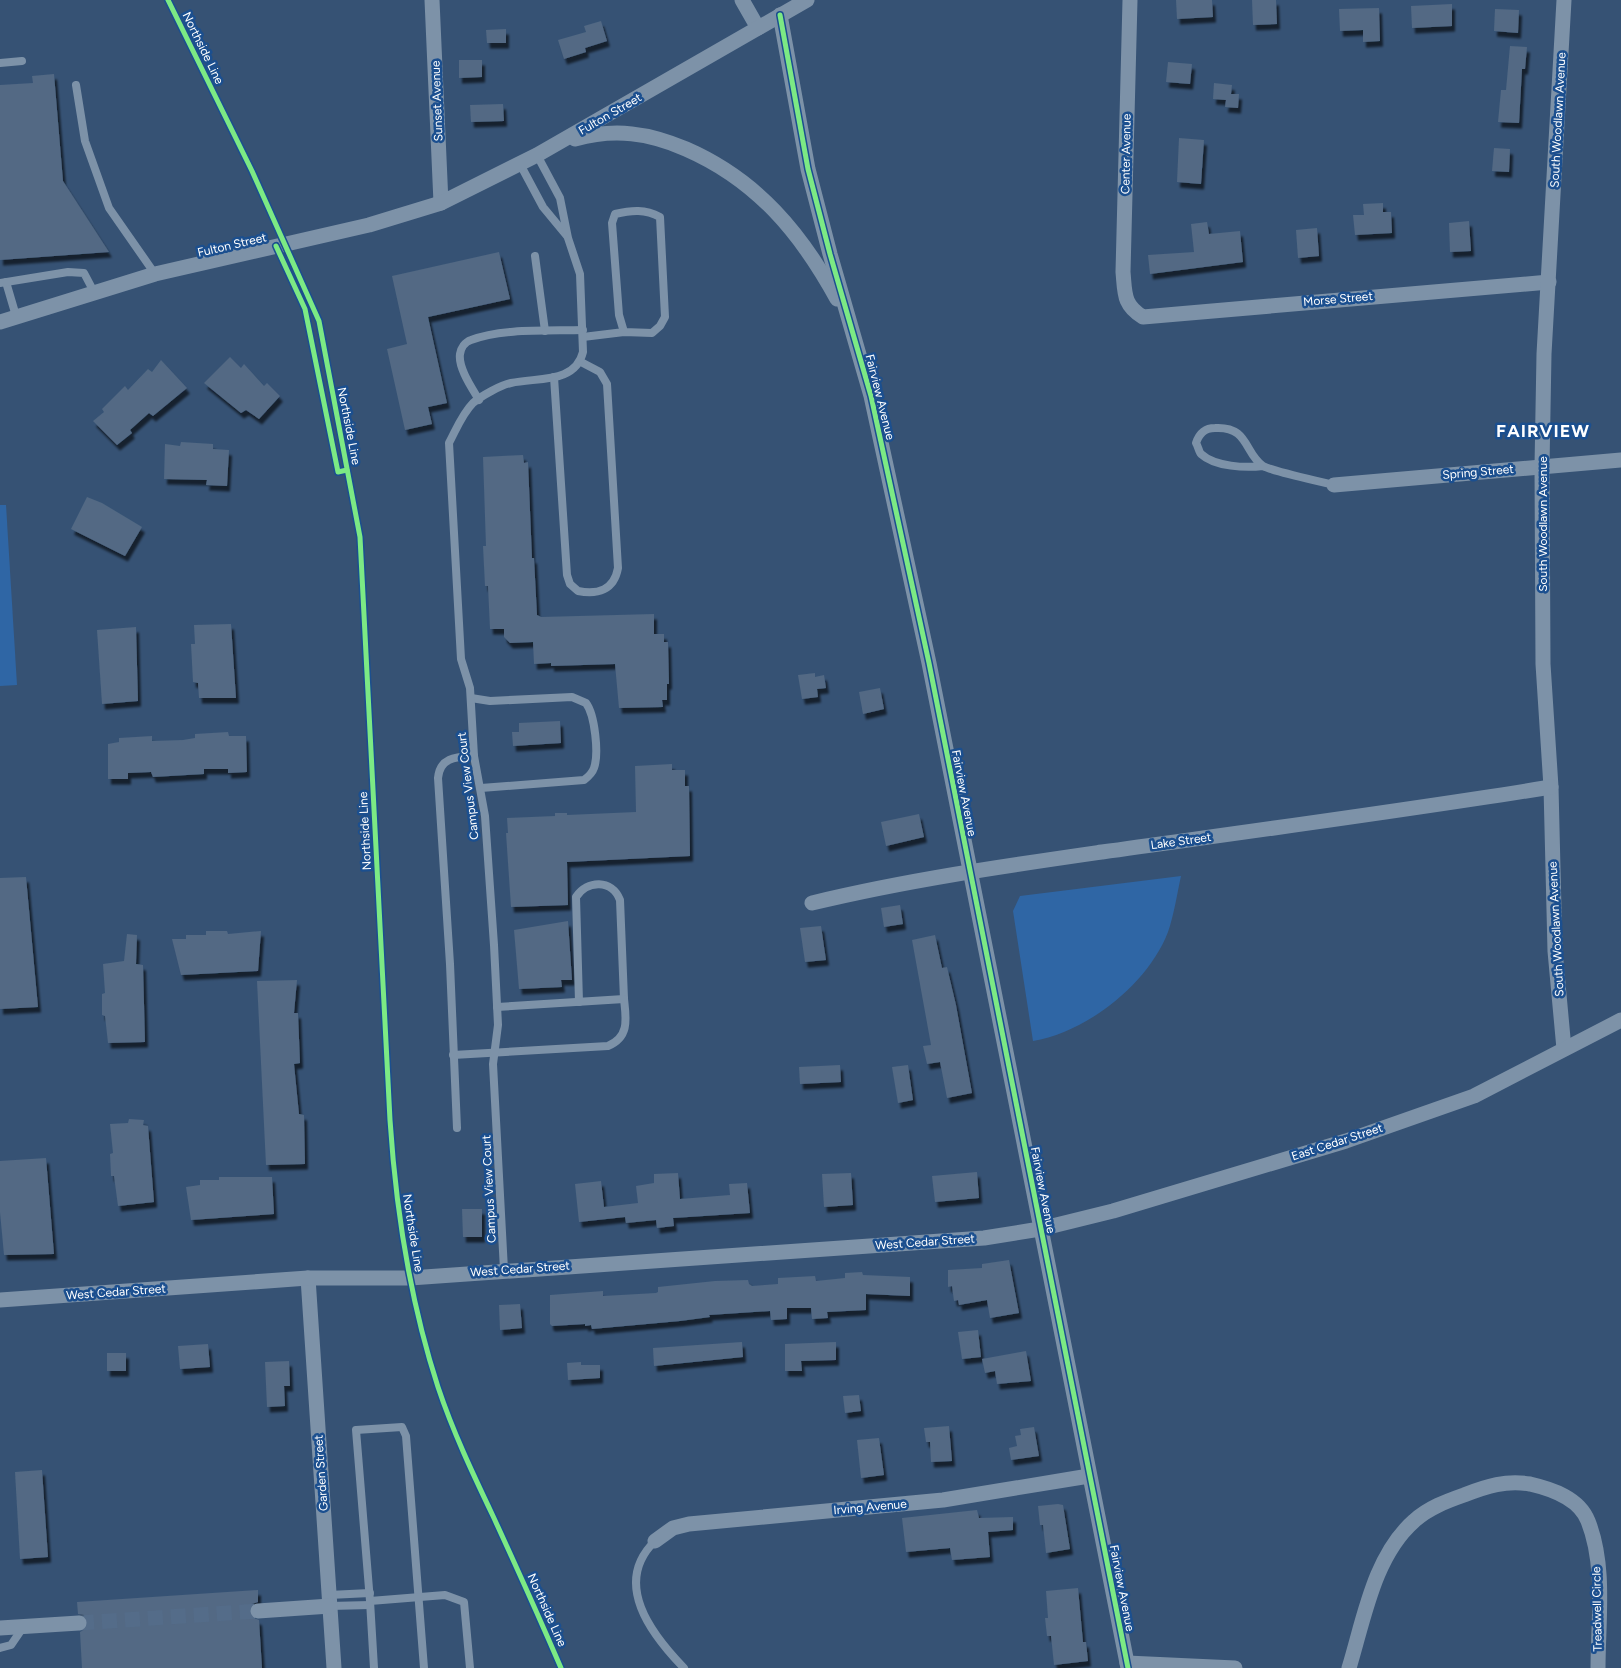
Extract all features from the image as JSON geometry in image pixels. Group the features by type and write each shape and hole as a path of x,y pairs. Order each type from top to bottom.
{"street":[{"name":"Sunset Avenue","path":"432,0 441,202"},
{"path":"742,0 758,28"},
{"name":"Fulton Street","path":"0,322 155,274 369,225 441,202 542,152 807,0"},
{"name":"Center Avenue","path":"1130,0 1123,272 1125,297 1130,307"},
{"name":"South Woodlawn Avenue","path":"1564,0 1544,354 1542,466 1544,664 1551,786 1555,951 1564,1048"},
{"name":"Fairview Avenue","path":"780,15 808,170 830,254 857,344 925,645 1127,1666"},
{"name":"Fairview Avenue","path":"542,152 587,136 622,131 656,137 719,165 758,193 792,231 823,274 857,344"},
{"name":"Morse Street","path":"1130,307 1143,317 1549,282"},
{"name":"Spring Street","path":"1334,485 1621,460"},
{"name":"Lake Street","path":"812,903 870,889 969,872 1447,804 1551,786"},
{"name":"East Cedar Street","path":"1040,1229 1113,1211 1356,1138 1474,1096 1621,1020"},
{"name":"West Cedar Street","path":"0,1300 308,1278 410,1278 984,1238 1040,1229"},
{"name":"Garden Street","path":"308,1278 334,1668"},
{"name":"Irving Avenue","path":"655,1541 673,1528 689,1524 944,1500 1089,1476"},
{"name":"Treadwell Circle","path":"1349,1668 1377,1576 1396,1541 1414,1520 1443,1503 1493,1484 1519,1482 1550,1488 1576,1504 1588,1520 1594,1541 1599,1577 1598,1668"},
{"path":"258,1611 329,1601"},
{"path":"0,1628 79,1623"},
{"path":"1127,1666 1235,1668"}],"lane":[{"path":"0,63 22,61"},
{"path":"76,85 85,142 109,208 155,274"},
{"path":"542,152 560,198 568,238 580,274 584,352 581,362 600,372 606,384 618,568 611,586 600,592 578,591 570,584 567,576 554,377"},
{"path":"520,164 543,208 568,238"},
{"path":"479,400 461,366 459,355 463,346 470,340 492,335 545,331 652,333 660,326 665,317 660,217 650,212 632,210 615,214 612,223 617,297 624,332"},
{"path":"535,256 545,331"},
{"path":"16,316 3,283 68,272 84,273 94,292"},
{"name":"Campus View Court","path":"504,1270 493,1064 497,1007 485,826 481,788 474,756 470,688 461,659 449,443 462,418 474,402 508,384 566,375 575,370 581,362"},
{"path":"1263,466 1242,437 1225,427 1209,428 1199,435 1196,443 1201,454 1217,462 1233,466 1263,466 1334,485"},
{"path":"471,698 490,701 572,697 586,703 594,719 595,763 590,776 584,780 481,788"},
{"path":"457,1128 450,964 438,778 441,766 446,760 454,757 474,756"},
{"path":"453,1055 608,1046 616,1043 625,1030 620,900 617,892 612,888 596,884 588,885 576,897 579,1002"},
{"path":"497,1007 624,999"},
{"path":"374,1668 356,1430 402,1427 406,1436 424,1668"},
{"path":"655,1541 642,1554 637,1567 636,1585 642,1612 660,1643 684,1668"},
{"path":"329,1601 446,1595 464,1602 470,1668"},
{"path":"329,1601 370,1600"},
{"path":"0,1648 12,1645 24,1626"}],"shaded area":[{"path":"0,505 6,505 17,685 0,686"},
{"path":"1181,876 1168,932 1159,951 1131,987 1094,1016 1053,1036 1033,1041 1013,911 1020,896"}],"building":[{"path":"1176,0 1212,0 1213,17 1177,19"},
{"path":"1252,0 1276,0 1277,24 1253,25"},
{"path":"1452,4 1452,26 1412,28 1411,6"},
{"path":"1379,8 1380,41 1363,42 1363,30 1340,31 1339,9"},
{"path":"1495,9 1519,10 1518,33 1494,31"},
{"path":"601,21 607,41 585,48 586,52 564,59 558,40 586,32 584,26"},
{"path":"506,29 506,43 487,43 486,30"},
{"path":"1510,46 1527,47 1525,69 1522,69 1519,123 1498,122 1501,90 1506,90"},
{"path":"459,60 482,60 482,77 459,78"},
{"path":"1168,62 1192,64 1190,84 1166,82"},
{"path":"54,74 63,181 109,252 0,260 0,85 33,83 32,76"},
{"path":"1214,83 1232,85 1231,94 1239,94 1238,108 1225,107 1226,100 1213,99"},
{"path":"503,104 504,121 471,122 470,105"},
{"path":"1179,138 1204,140 1201,184 1177,182"},
{"path":"1494,148 1510,149 1509,172 1492,171"},
{"path":"1383,203 1383,212 1391,212 1392,233 1355,235 1353,215 1364,215 1363,204"},
{"path":"1469,221 1471,251 1450,252 1449,223"},
{"path":"1207,222 1209,234 1240,231 1243,262 1150,274 1148,255 1194,252 1191,224"},
{"path":"1317,228 1319,256 1298,258 1296,230"},
{"path":"499,252 510,299 428,317 447,403 428,407 432,424 405,430 387,349 407,344 392,276"},
{"path":"230,357 241,368 244,364 264,386 267,383 280,396 259,419 246,410 241,413 204,383"},
{"path":"161,360 187,388 153,416 149,413 130,430 132,433 117,445 93,421 104,412 102,409 125,386 128,390 148,369 152,372"},
{"path":"181,442 213,444 213,449 229,450 227,486 206,485 207,480 164,479 165,444 180,446"},
{"path":"523,455 524,463 528,462 532,558 534,558 537,615 541,617 654,614 654,634 664,634 664,642 668,642 669,684 667,684 667,700 662,700 663,707 619,708 615,664 551,666 551,663 534,664 533,642 510,643 504,637 504,629 490,629 488,586 485,586 483,546 486,546 483,457"},
{"path":"87,497 102,503 142,527 125,556 71,529"},
{"path":"231,624 236,698 199,698 198,683 193,682 191,644 195,644 194,625"},
{"path":"136,627 138,701 102,704 97,630"},
{"path":"815,673 815,677 824,675 826,688 817,689 818,697 802,699 798,675"},
{"path":"880,688 884,709 863,714 859,692"},
{"path":"560,721 561,743 513,746 512,732 519,732 519,723"},
{"path":"228,732 229,736 246,736 247,772 228,773 228,769 204,769 204,774 153,777 151,772 128,773 128,779 108,779 108,744 119,742 119,738 152,736 152,741 183,740 195,738 195,734"},
{"path":"672,764 672,770 685,770 685,786 689,786 690,856 567,862 568,905 511,907 506,833 508,833 507,818 555,816 555,813 567,813 567,815 636,812 635,766"},
{"path":"919,814 924,837 886,846 881,822"},
{"path":"26,877 38,1007 0,1009 0,878"},
{"path":"900,905 903,924 884,927 881,908"},
{"path":"568,921 572,980 561,980 562,987 519,989 514,930"},
{"path":"821,926 826,960 805,962 800,928"},
{"path":"206,931 227,931 228,934 261,931 258,971 181,975 172,939 186,939 186,935 206,935"},
{"path":"127,934 137,935 136,964 143,965 145,1042 108,1043 105,1016 102,1015 102,994 105,993 103,964 124,961"},
{"path":"935,935 942,968 947,967 956,1005 972,1093 947,1098 940,1062 927,1064 923,1046 931,1045 912,940"},
{"path":"297,980 294,1013 298,1013 300,1063 294,1064 299,1114 304,1115 305,1164 266,1165 257,981"},
{"path":"840,1065 841,1082 800,1084 799,1067"},
{"path":"908,1065 913,1100 898,1103 892,1067"},
{"path":"129,1119 144,1120 143,1125 148,1126 154,1202 118,1206 114,1176 111,1176 110,1154 113,1153 110,1124 128,1123"},
{"path":"46,1158 54,1254 4,1255 0,1212 0,1161"},
{"path":"977,1172 979,1198 935,1202 932,1176"},
{"path":"678,1173 680,1199 730,1195 729,1184 747,1183 750,1213 673,1218 674,1226 657,1228 656,1220 626,1223 625,1217 579,1222 575,1184 601,1181 604,1207 638,1203 636,1186 654,1183 654,1174"},
{"path":"851,1173 853,1205 824,1207 822,1174"},
{"path":"219,1177 272,1177 274,1214 191,1220 186,1187 200,1185 200,1180 219,1180"},
{"path":"462,1209 482,1209 482,1237 463,1237"},
{"path":"1009,1260 1019,1313 990,1318 987,1300 959,1305 958,1300 954,1301 952,1286 948,1287 948,1270 982,1268 982,1264"},
{"path":"862,1272 863,1275 910,1277 910,1296 866,1294 866,1310 827,1312 828,1318 812,1319 811,1308 787,1308 787,1319 771,1320 770,1311 709,1315 710,1317 680,1321 592,1329 591,1325 585,1326 585,1324 552,1326 550,1324 550,1295 603,1291 603,1296 656,1293 658,1292 658,1287 715,1281 748,1280 752,1286 778,1284 778,1278 815,1276 816,1281 845,1278 845,1273"},
{"path":"520,1304 522,1328 500,1330 499,1305"},
{"path":"978,1330 981,1357 962,1359 958,1332"},
{"path":"742,1342 743,1357 654,1366 653,1348"},
{"path":"836,1342 836,1360 801,1361 802,1371 785,1371 785,1344"},
{"path":"208,1344 210,1367 180,1369 178,1346"},
{"path":"1026,1351 1031,1381 997,1384 995,1371 985,1373 982,1359"},
{"path":"107,1353 126,1353 126,1371 107,1371"},
{"path":"289,1361 290,1386 284,1386 285,1406 267,1407 265,1362"},
{"path":"581,1362 581,1365 600,1365 600,1378 568,1380 567,1363"},
{"path":"859,1395 861,1411 845,1413 843,1396"},
{"path":"949,1426 952,1461 931,1462 930,1442 926,1442 924,1428"},
{"path":"1034,1427 1039,1456 1011,1460 1009,1448 1017,1446 1015,1436 1021,1435 1020,1429"},
{"path":"879,1438 884,1475 861,1478 857,1440"},
{"path":"42,1470 48,1557 20,1559 15,1472"},
{"path":"1063,1505 1070,1549 1046,1553 1043,1525 1040,1525 1038,1506"},
{"path":"977,1510 979,1518 1013,1517 1013,1530 988,1532 990,1557 952,1560 950,1548 906,1552 902,1518"},
{"path":"1078,1588 1083,1642 1086,1642 1088,1661 1054,1665 1051,1636 1047,1636 1045,1618 1048,1618 1046,1591"},
{"path":"258,1590 258,1602 252,1604 249,1611 251,1617 259,1620 262,1668 82,1668 80,1632 87,1628 88,1622 84,1615 78,1614 77,1602"}],"tunnel":[{"path":"79,1623 258,1611"}],"cycle path":[{"name":"Northside Line","path":"168,0 252,171 319,321 360,537 390,1120 400,1222 412,1289 428,1355 450,1420 561,1668"},
{"path":"780,15 808,169 830,254 871,396 929,663 1128,1668"},
{"name":"Northside Line","path":"276,246 305,309 338,472 347,470"}],"district":[{"name":"FAIRVIEW","path":"1543,431"}]}
